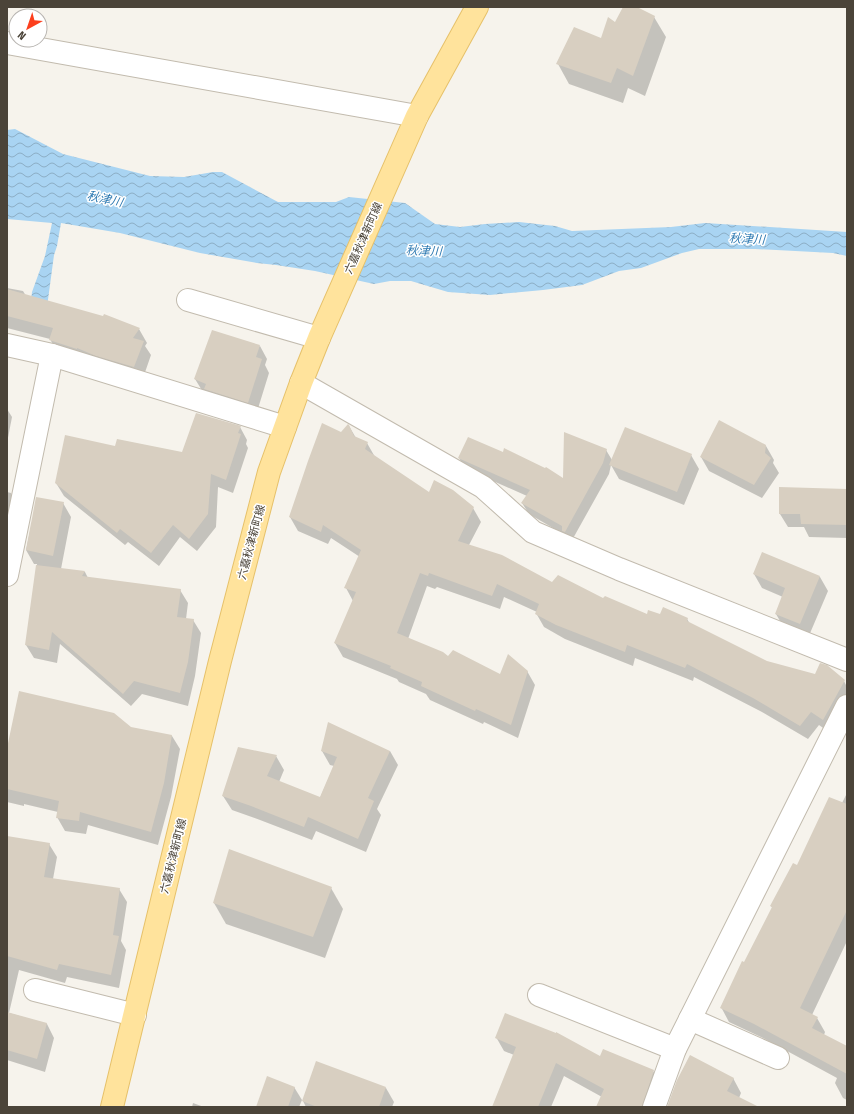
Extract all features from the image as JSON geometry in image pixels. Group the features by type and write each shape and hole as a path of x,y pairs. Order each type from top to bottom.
{"main road":[{"name":"六嘉秋津新町線","path":"112,1107 220,662 270,472 301,383 319,338 417,116 478,7"}],"street":[{"path":"7,43 417,116"},
{"path":"188,300 319,338"},
{"path":"7,345 52,355 285,427"},
{"path":"7,575 52,355"},
{"path":"301,383 483,487 533,532 619,569 847,660"},
{"path":"654,1107 675,1049 847,706"},
{"path":"35,990 135,1015"},
{"path":"539,995 675,1049"},
{"path":"690,1019 778,1058"}],"water":[{"name":"秋津川","path":"15,129 63,154 150,176 184,177 222,172 278,202 336,202 349,197 405,203 435,224 460,227 519,222 555,226 572,231 671,227 705,223 847,232 847,256 833,253 755,249 699,249 682,253 641,268 619,271 582,285 490,295 448,292 411,281 390,281 374,284 315,271 200,253 120,233 61,223 54,255 45,322 29,320 32,292 45,256 52,223 7,219 7,130"}],"building":[{"path":"623,7 637,7 655,16 633,76 617,68 611,83 556,64 574,27 601,38 608,17 615,22"},
{"path":"7,289 103,316 104,314 140,328 133,338 144,341 134,367 49,340 53,328 7,316"},
{"path":"212,330 260,345 256,357 262,359 248,403 204,389 206,384 194,379"},
{"path":"196,413 241,426 238,433 241,434 226,480 211,474 208,514 189,539 173,525 151,553 120,529 117,533 55,483 65,435 115,446 117,439 182,452"},
{"path":"719,420 766,445 765,453 771,458 754,485 700,457"},
{"path":"322,423 341,432 348,424 354,436 368,442 365,449 429,492 434,480 453,490 474,507 458,541 502,555 552,582 558,575 603,598 605,596 647,614 648,610 660,614 663,607 688,618 687,621 767,661 815,674 820,663 827,665 845,680 823,720 811,712 800,726 753,698 687,664 685,668 627,645 625,652 556,625 535,614 539,604 497,584 492,596 429,573 428,576 420,573 397,633 443,652 448,656 453,650 500,674 508,654 528,671 511,725 476,709 475,711 421,686 422,682 390,668 391,666 334,643 356,592 344,588 361,550 323,525 321,532 289,517"},
{"path":"625,427 692,454 677,492 609,465"},
{"path":"564,432 607,449 603,463 565,532 562,531 562,526 521,503 530,490 458,458 468,437 503,452 504,448 545,468 546,467 563,478"},
{"path":"779,487 847,489 847,525 801,524 800,514 779,514"},
{"path":"36,497 64,502 53,556 26,550"},
{"path":"762,552 820,576 800,624 775,614 785,588 753,574"},
{"path":"36,565 85,571 82,576 181,589 177,617 194,619 188,662 180,693 134,681 123,694 52,632 49,650 25,645"},
{"path":"19,691 114,713 131,727 172,735 164,783 151,832 80,812 79,821 56,818 59,801 7,789 7,748"},
{"path":"328,722 390,751 368,798 374,801 358,839 308,817 304,827 222,796 238,747 277,755 267,776 320,797 337,757 321,751"},
{"path":"829,797 847,804 847,910 800,1008 818,1017 812,1028 847,1046 847,1074 754,1024 720,1008 742,961 744,962 772,907 770,906 793,863 797,865"},
{"path":"7,836 50,843 44,877 120,888 113,935 119,936 111,975 59,964 57,970 7,956"},
{"path":"229,849 332,887 313,937 213,903"},
{"path":"7,1012 47,1023 37,1059 7,1050"},
{"path":"505,1013 556,1032 600,1056 603,1049 654,1070 642,1107 596,1107 604,1089 556,1063 538,1107 492,1107 516,1047 495,1038"},
{"path":"690,1055 734,1078 727,1091 759,1107 667,1107 677,1080"},
{"path":"316,1061 386,1087 379,1107 317,1107 302,1101"},
{"path":"267,1076 295,1087 288,1107 256,1107"}]}
